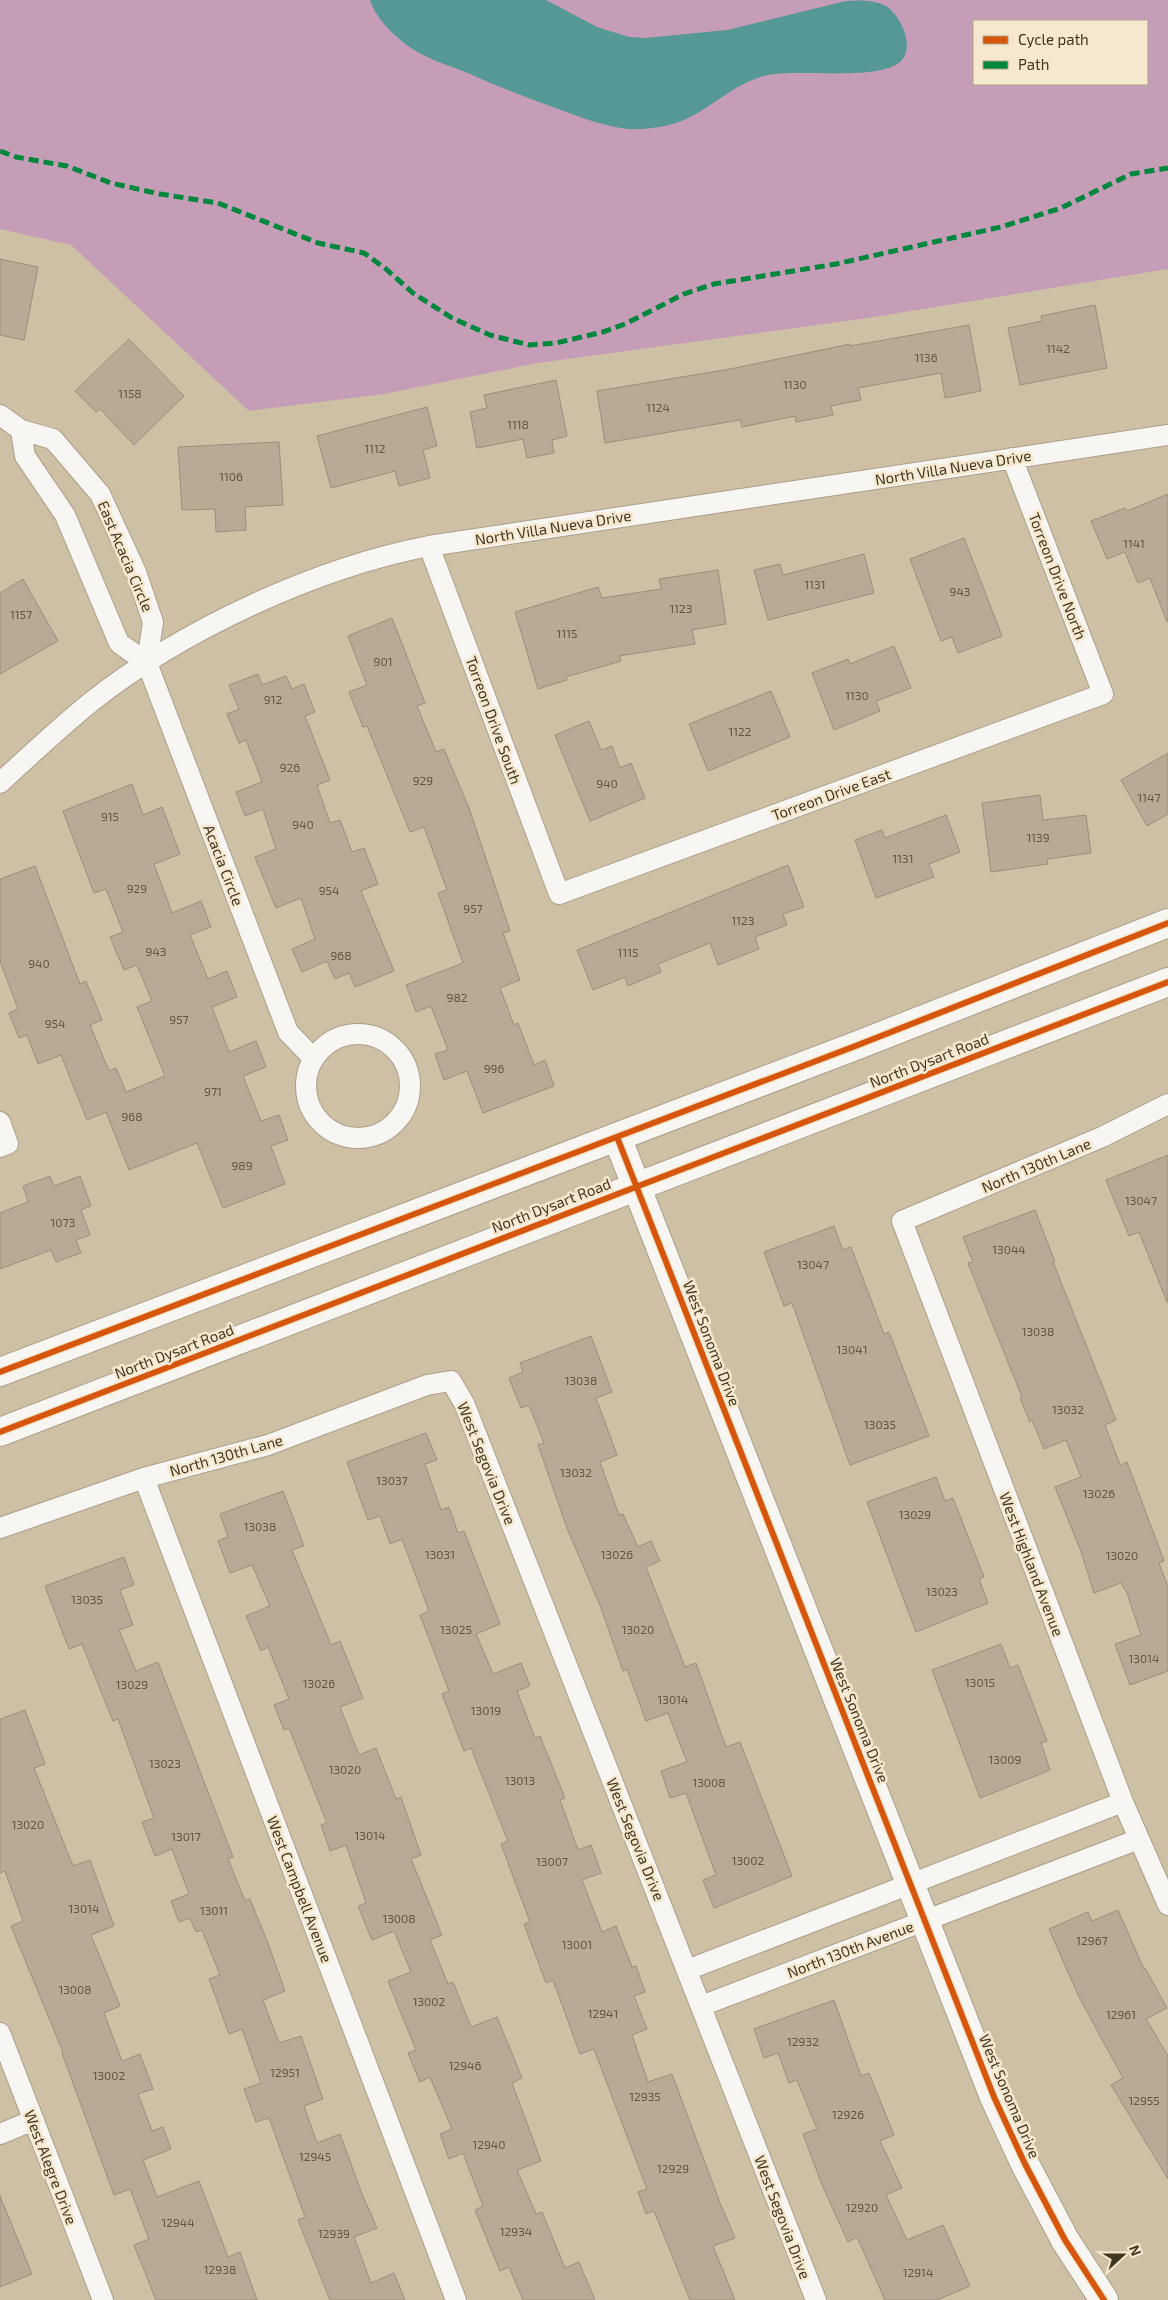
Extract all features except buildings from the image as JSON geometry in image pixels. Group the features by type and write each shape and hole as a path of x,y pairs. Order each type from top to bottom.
{"main road":[{"path":"0,1372 380,1225 617,1137 1168,923"},
{"name":"North Dysart Road","path":"0,1432 1168,982"},
{"name":"West Sonoma Drive","path":"617,1137 912,1884 994,2097 1025,2164 1065,2240 1104,2300"}],"street":[{"name":"East Acacia Circle","path":"0,415 20,430 53,439 100,494 136,572 153,622 147,663"},
{"path":"20,430 25,456 65,515 119,643 147,663"},
{"name":"North Villa Nueva Drive","path":"0,783 37,748 92,702 147,663 208,628 265,599 376,559 429,546 1168,435"},
{"name":"Torreon Drive North","path":"1012,458 1103,694"},
{"name":"Torreon Drive South","path":"429,546 559,894"},
{"name":"Acacia Circle","path":"147,663 288,1032 314,1059"},
{"name":"Torreon Drive East","path":"559,894 1103,694"},
{"path":"358,1034 375,1037 390,1045 402,1058 409,1074 410,1091 406,1108 396,1122 382,1132 366,1137 350,1137 334,1132 320,1122 311,1108 307,1091 308,1075 314,1059 325,1046 340,1037 358,1034"},
{"name":"North 130th Lane","path":"902,1221 1102,1137 1168,1104"},
{"path":"0,1122 4,1146"},
{"name":"West Highland Avenue","path":"902,1221 1123,1802 1168,1904"},
{"name":"North 130th Lane","path":"0,1528 144,1478 268,1445 427,1385 451,1381"},
{"name":"West Segovia Drive","path":"451,1381 464,1403 816,2300"},
{"name":"West Campbell Avenue","path":"144,1478 456,2300"},
{"path":"688,1970 1123,1802"},
{"name":"North 130th Avenue","path":"701,2006 1139,1839"},
{"name":"West Alegre Drive","path":"0,2033 103,2300"},
{"path":"0,2134 34,2120"}],"shaded area":[{"path":"0,0 1168,0 1168,269 868,318 538,363 384,394 249,411 71,245 0,229"}],"water":[{"path":"370,0 546,0 597,27 629,37 645,38 727,30 846,1 867,1 886,6 897,17 905,32 907,49 905,56 900,62 889,68 857,73 783,73 769,75 742,85 705,109 679,122 665,126 627,129 575,115 425,56 411,48 393,33 376,14"}],"marked path":[{"path":"0,151 16,157 67,166 111,183 160,194 218,203 318,243 364,253 386,269 413,293 452,318 490,335 529,345 556,343 603,332 625,324 684,294 714,284 836,264 1001,227 1061,208 1131,174 1168,168"}],"cycle path":[{"path":"0,1372 858,1045 1168,923"},
{"path":"0,1432 1168,982"},
{"path":"617,1137 994,2097 1025,2164 1065,2240 1104,2300"}]}
